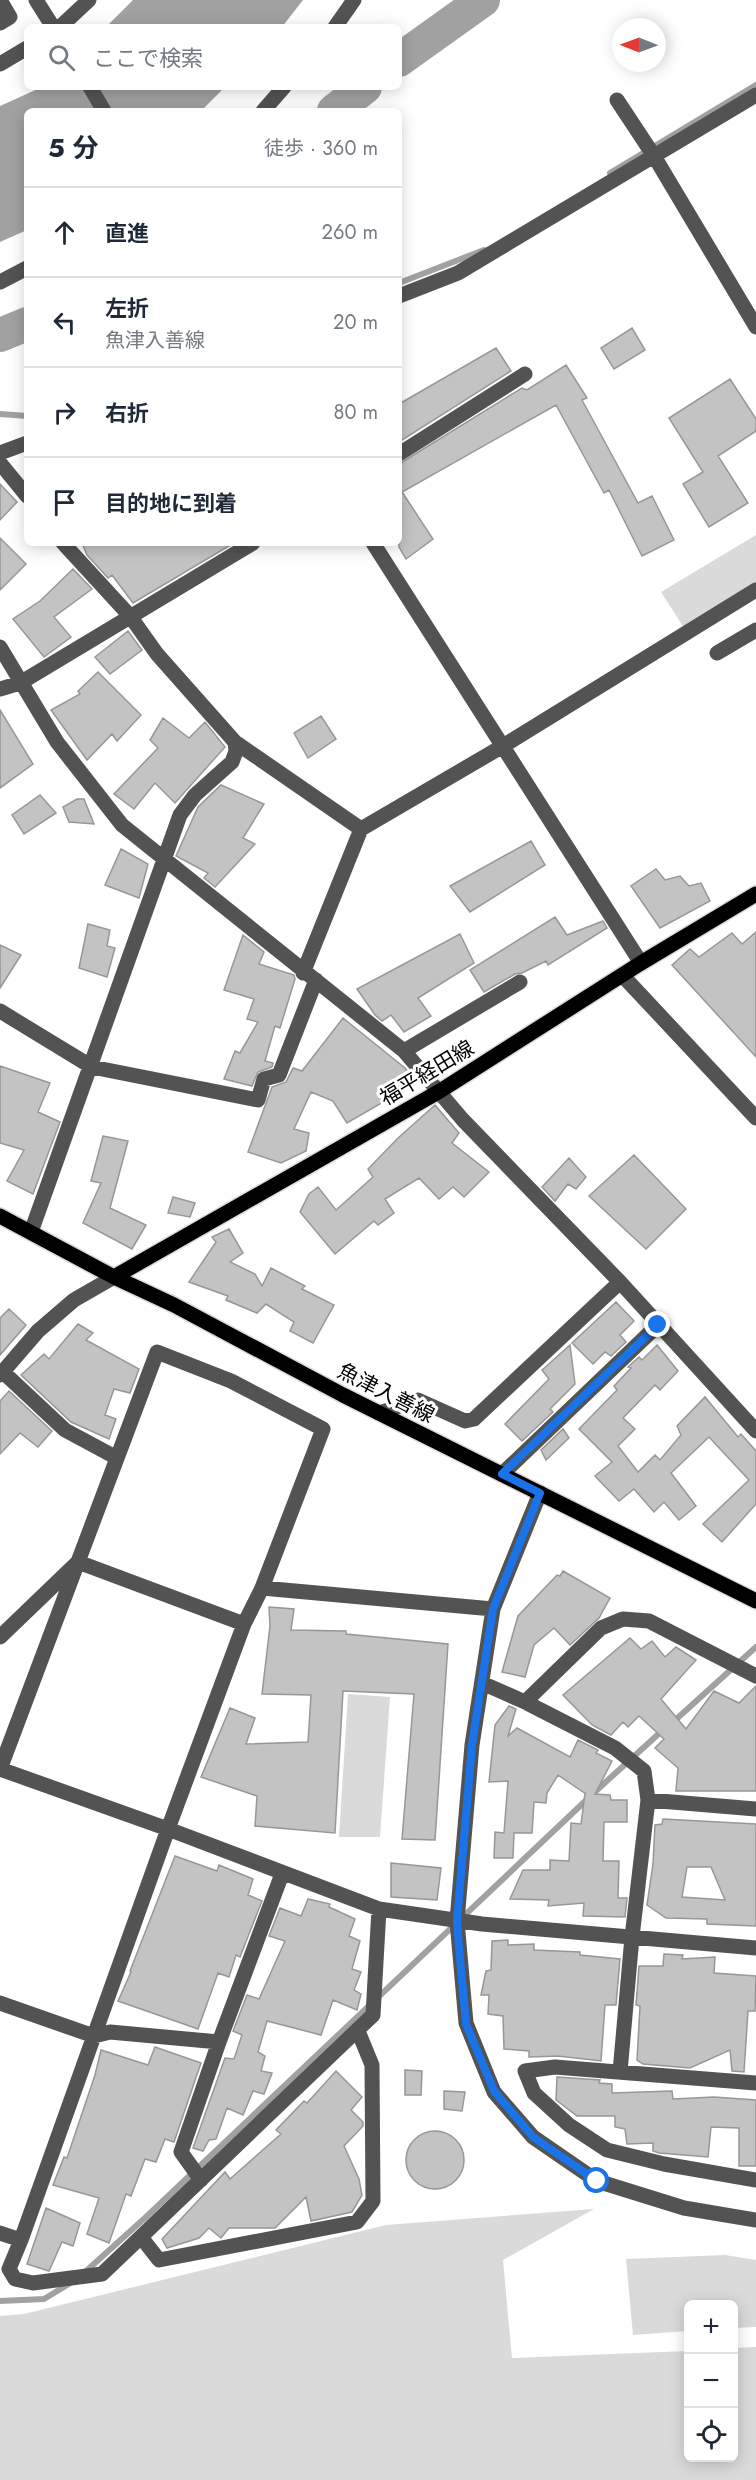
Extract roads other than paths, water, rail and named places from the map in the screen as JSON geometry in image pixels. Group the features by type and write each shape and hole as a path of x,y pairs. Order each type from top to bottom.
{"main road":[{"name":"福平経田線","path":"114,1277 440,1091 641,963 756,894"},
{"name":"魚津入善線","path":"0,1216 380,1413 756,1601"}],"street":[{"path":"0,0 10,17 0,23"},
{"path":"36,0 51,24"},
{"path":"63,24 89,0"},
{"path":"337,24 354,0"},
{"path":"0,63 24,50"},
{"path":"92,90 102,108"},
{"path":"266,108 281,90"},
{"path":"402,295 458,273 756,94"},
{"path":"617,100 654,156 756,327"},
{"path":"0,282 24,270"},
{"path":"402,452 525,374"},
{"path":"0,453 24,444"},
{"path":"0,463 24,492"},
{"path":"66,546 130,616 157,654 235,742 361,828"},
{"path":"0,689 20,683 248,546"},
{"path":"376,546 641,963"},
{"path":"0,1011 92,1067 258,1100 264,1079 279,1075 361,828 503,746 756,590"},
{"path":"717,653 756,630"},
{"path":"0,647 57,742 122,825 404,1052 463,1120 620,1282 756,1431"},
{"path":"31,1232 92,1067 180,815 195,795 232,762 236,751 235,742"},
{"path":"623,976 756,1118"},
{"path":"404,1052 520,982"},
{"path":"114,1277 74,1300 38,1331 1,1374 65,1430 117,1458"},
{"path":"380,1413 418,1400 465,1421 474,1419 620,1282"},
{"path":"502,1474 658,1325"},
{"path":"379,1910 373,2016 102,2274 33,2283 15,2279 9,2269 168,1828 244,1624 262,1588 323,1429 231,1381 157,1352 0,1769 168,1828 379,1910 457,1921 756,1948"},
{"path":"540,1493 493,1609 472,1745 457,1921 466,2024 494,2091 533,2137 597,2181 684,2208 756,2220"},
{"path":"78,1562 244,1624"},
{"path":"0,1637 78,1562"},
{"path":"262,1588 493,1609"},
{"path":"525,1702 601,1628 623,1619 648,1621 756,1676"},
{"path":"482,1683 525,1702 615,1748 644,1771 648,1800 632,1937 620,2072"},
{"path":"648,1800 756,1809"},
{"path":"201,2180 181,2152 219,2042 282,1874"},
{"path":"0,2002 94,2036 110,2032 219,2042"},
{"path":"141,2237 159,2260 357,2222 373,2201 372,2065 358,2031"},
{"path":"756,2083 555,2067 525,2071 534,2093 569,2125 607,2150 664,2164 756,2180"},
{"path":"0,2233 21,2240"}],"waterway":[{"path":"402,58 483,0"},
{"path":"610,173 756,85"},
{"path":"338,108 361,90"},
{"path":"402,282 484,250"},
{"path":"0,335 24,325"},
{"path":"0,414 24,416"},
{"path":"672,1723 756,1647"},
{"path":"85,2272 664,1729"},
{"path":"0,2301 44,2299 72,2282"}]}
